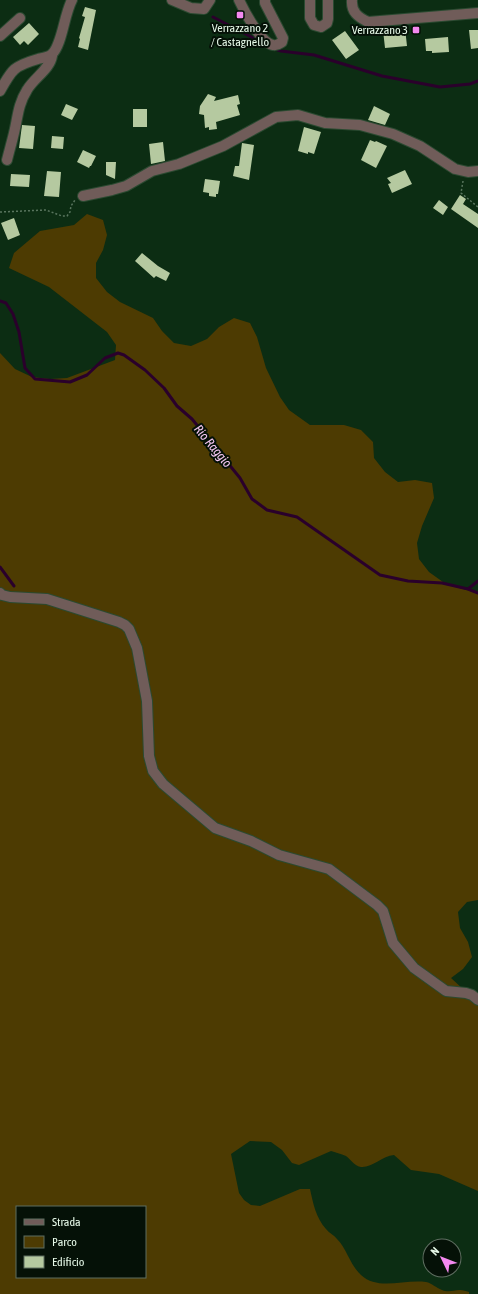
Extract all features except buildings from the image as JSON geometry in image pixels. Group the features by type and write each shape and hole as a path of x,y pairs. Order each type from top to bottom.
{"street":[{"path":"7,160 14,136 20,102 34,80 51,62 52,56 58,47 65,16 72,0"},
{"path":"172,0 191,8 204,9 210,0"},
{"path":"239,0 244,12 254,28 269,43 278,45 282,42 283,38 265,3 265,0"},
{"path":"310,0 310,18 314,25 321,27 327,23 328,0"},
{"path":"352,0 353,11 358,17 368,22 478,13"},
{"path":"0,36 20,18"},
{"path":"0,91 6,79 16,67 52,56"},
{"path":"83,196 126,186 152,171 178,164 223,146 276,117 284,115 298,115 325,123 360,125 393,134 420,146 455,169 465,172 478,171"},
{"path":"0,593 10,597 47,599 125,625 137,648 147,701 149,756 153,771 163,784 215,828 250,841 279,855 329,869 378,905 383,911 393,943 414,968 446,990 466,993 472,995 478,1000"}],"path":[{"path":"465,172 460,193 478,207"},
{"path":"0,212 46,210 62,216 67,216 70,212 73,201 77,197 83,196"}],"green space":[{"path":"87,214 103,220 107,235 103,250 96,263 96,278 107,292 120,302 153,318 162,331 174,343 191,346 207,339 219,327 234,318 250,323 257,337 266,368 280,397 289,410 310,425 344,425 361,430 373,442 374,458 385,472 398,482 415,480 432,483 434,498 422,526 417,543 419,559 429,572 443,582 478,593 478,900 467,902 458,912 460,928 468,942 472,957 463,969 451,978 463,989 478,994 478,1191 439,1174 411,1170 394,1155 385,1157 369,1166 361,1167 346,1156 331,1151 299,1165 292,1163 282,1150 271,1142 250,1141 231,1154 239,1193 244,1200 251,1205 260,1206 300,1189 310,1189 315,1210 323,1225 343,1247 357,1271 368,1280 383,1283 426,1282 444,1291 462,1290 469,1292 469,1294 0,1294 0,353 15,369 32,377 50,379 67,378 115,360 116,345 107,332 49,287 9,268 14,253 40,231 74,225"}],"waterway":[{"path":"213,17 263,43"},
{"path":"275,49 314,55 382,76 440,87 470,84 478,81"},
{"name":"Rio Raggio","path":"0,301 6,303 13,314 19,332 25,368 35,379 70,382 87,375 105,358 118,353 124,355 145,370 164,388 177,406 192,419 240,478 252,499 267,510 297,517 380,575 408,581 442,583 478,593"},
{"path":"0,567 14,586"},
{"path":"468,589 478,581"}],"place":[{"name":"Verrazzano 2 / Castagnello","path":"240,15"},
{"name":"Verrazzano 3","path":"416,30"}]}
